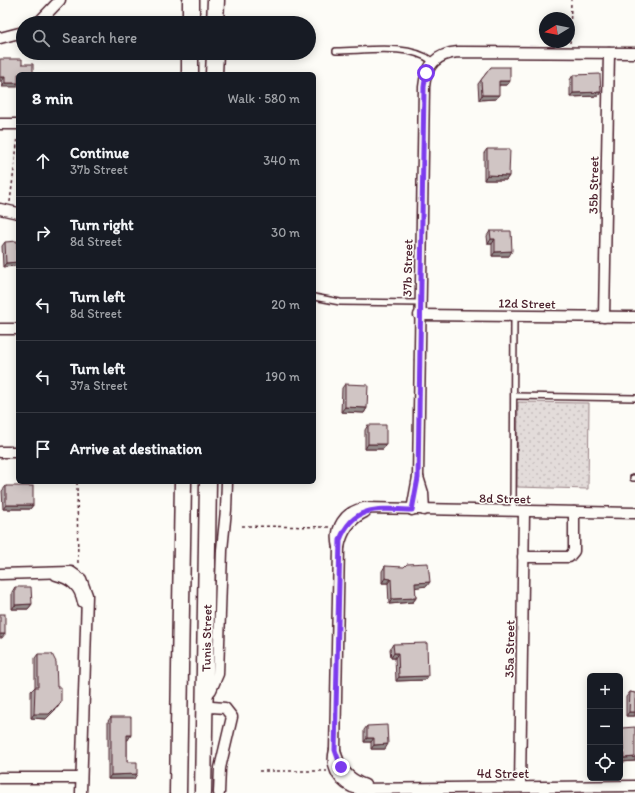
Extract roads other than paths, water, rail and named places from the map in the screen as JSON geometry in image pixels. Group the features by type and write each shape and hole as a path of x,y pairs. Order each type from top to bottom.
{"main road":[{"path":"191,0 191,16"},
{"path":"215,16 216,0"},
{"path":"190,60 190,72"},
{"name":"Tunis Street","path":"178,793 183,484"},
{"name":"Tunis Street","path":"203,793 208,484"}],"street":[{"path":"45,16 60,0"},
{"path":"0,38 16,34"},
{"path":"432,61 444,54 458,52 635,53"},
{"name":"35b Street","path":"604,317 609,53"},
{"path":"186,72 188,60"},
{"name":"37b Street","path":"412,510 418,478 419,314 424,87 426,73 432,61"},
{"path":"0,124 16,124"},
{"path":"4,209 16,212"},
{"name":"12d Street","path":"419,314 635,317"},
{"path":"0,329 16,329"},
{"path":"0,452 16,452"},
{"name":"37b Street","path":"418,478 423,494 424,510"},
{"path":"220,793 220,768 232,717 225,708 212,707 205,704 218,674 222,550 227,484"},
{"name":"8d Street","path":"348,520 375,509 635,513"},
{"name":"35a Street","path":"520,786 524,512"},
{"path":"523,557 569,556 574,551 574,512"},
{"path":"345,779 336,771 334,763 339,547 337,537 339,528 348,520"},
{"path":"339,547 348,520"},
{"path":"0,574 50,574 66,572 78,576 87,591 85,613 81,793"},
{"path":"50,574 64,577 75,584 82,595 85,613"},
{"path":"335,750 345,779"},
{"path":"0,778 81,778"},
{"name":"4d Street","path":"345,779 350,786 358,788 635,786"}],"lane":[{"path":"336,51 407,50 420,54 432,61"},
{"path":"316,297 340,302 420,303"},
{"path":"513,511 514,316"},
{"path":"514,396 635,398"}]}
